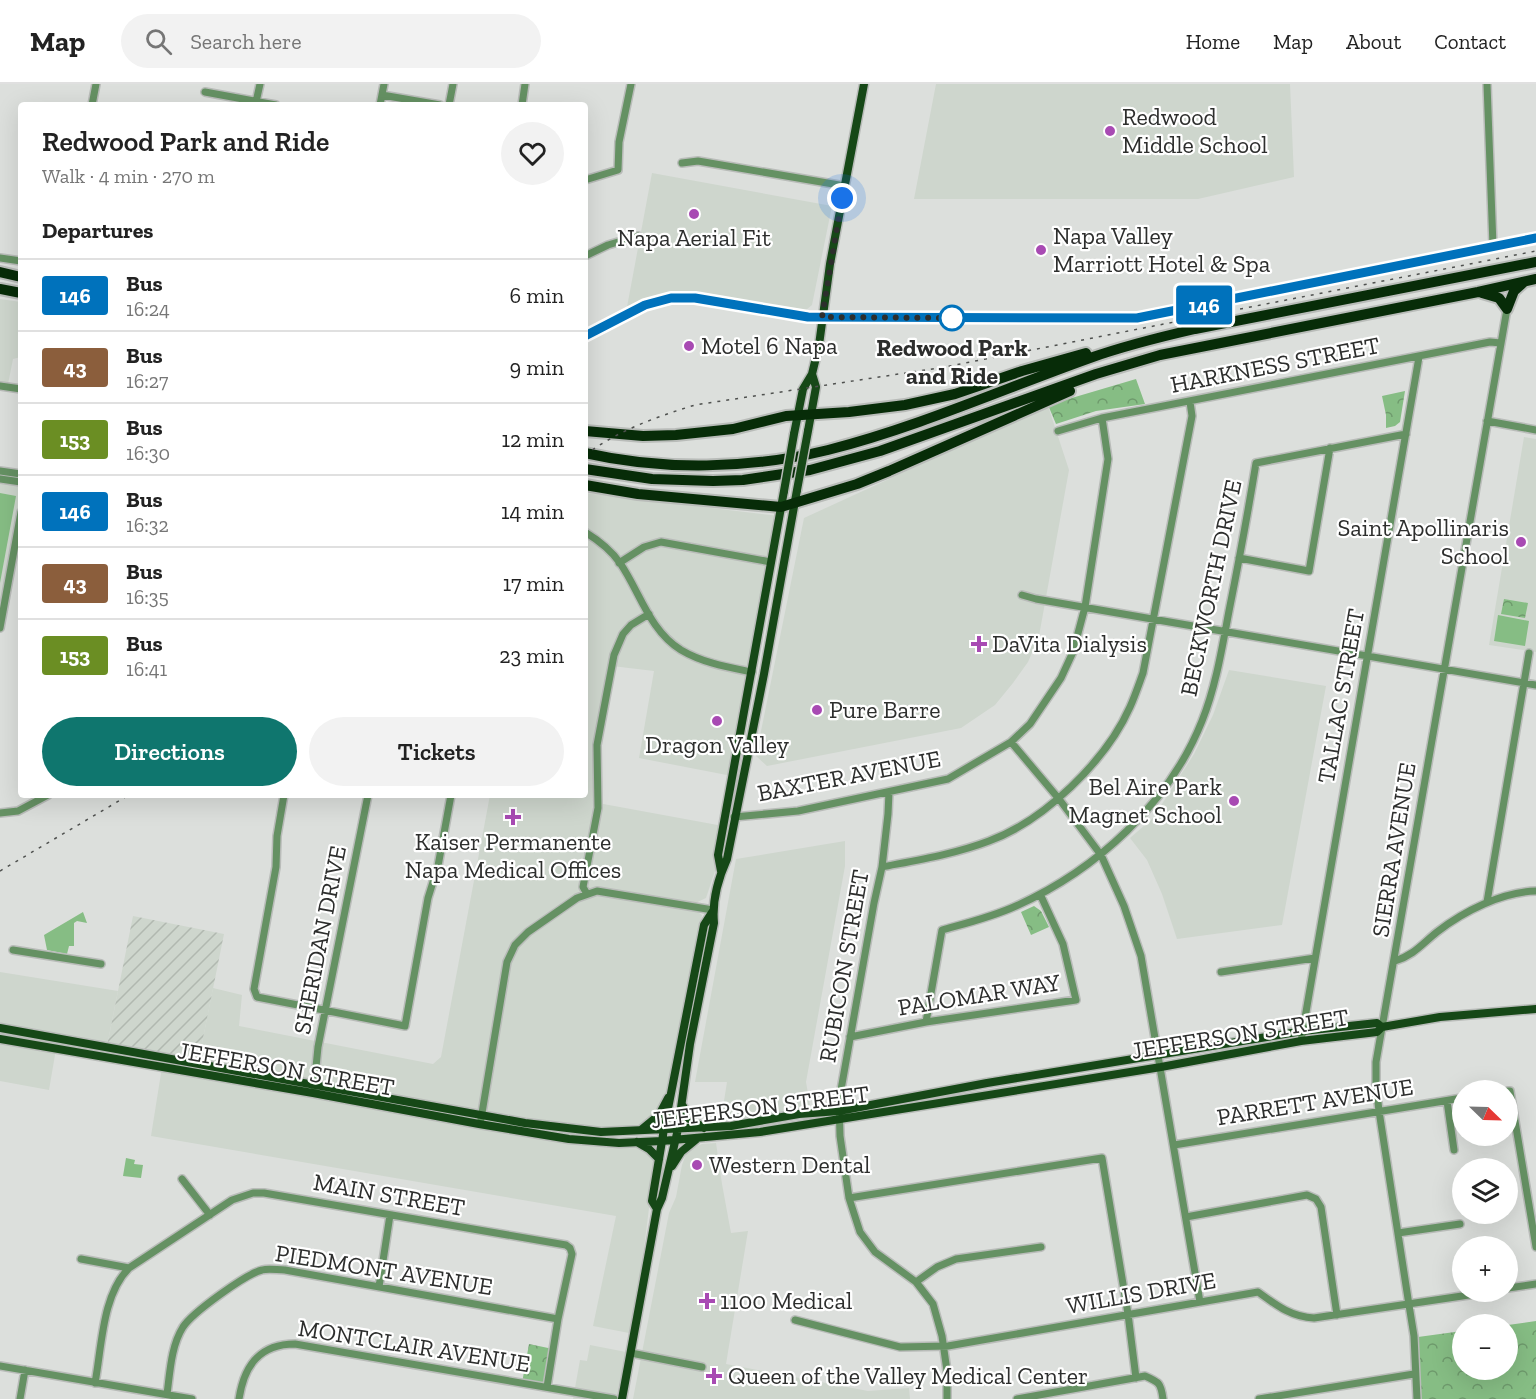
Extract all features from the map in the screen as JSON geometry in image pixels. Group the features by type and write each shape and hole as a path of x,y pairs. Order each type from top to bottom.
{"highway":[{"path":"588,453 654,463 713,465 742,464 813,453 876,436 1092,357 1157,338 1536,262"},
{"path":"0,273 18,276"},
{"path":"588,469 652,479 713,481 743,480 810,470 880,451 1096,374 1160,355 1530,280"},
{"path":"1507,309 1515,291 1530,280"},
{"path":"0,289 18,293"},
{"path":"1478,292 1496,296 1503,301 1507,309"},
{"path":"588,430 643,436 676,435 733,429 786,416 876,410 929,401 1111,345 1157,338"},
{"path":"588,486 638,494 781,507 795,504 889,471 1129,365"}],"main road":[{"path":"721,872 718,855 768,575 803,389 812,374 864,84"},
{"path":"622,1399 657,1209 663,1198 676,1140 690,1044 714,923 713,910 721,872 727,859 764,674 812,414 816,387 812,374"},
{"path":"768,575 773,583 769,614 774,620"},
{"path":"752,672 764,674"},
{"path":"731,783 735,789 732,810 734,817"},
{"path":"657,1209 652,1201 658,1159 674,1087 704,925 713,910"},
{"path":"695,976 694,1001 698,1008"},
{"path":"688,1009 692,1013 687,1040 690,1044"},
{"name":"JEFFERSON STREET","path":"0,1028 569,1139 609,1143 741,1134 839,1115 1161,1067 1301,1041 1377,1032 1382,1027 1440,1017 1536,1009"},
{"name":"JEFFERSON STREET","path":"480,1120 601,1132 731,1126 799,1114 839,1115 886,1100 1303,1031 1377,1023 1382,1027"},
{"name":"JEFFERSON STREET","path":"0,1039 313,1089"},
{"path":"639,1130 659,1115 674,1087"},
{"path":"682,1099 687,1116 705,1128"},
{"path":"668,1171 681,1152 698,1138"},
{"path":"637,1142 649,1149 658,1159"}],"street":[{"path":"93,102 96,84"},
{"path":"256,102 260,84"},
{"path":"381,102 384,84"},
{"path":"450,102 453,84"},
{"path":"522,102 525,84"},
{"path":"588,179 618,170 619,142 630,84"},
{"path":"1486,84 1493,246"},
{"path":"205,92 251,102"},
{"path":"382,95 423,102"},
{"path":"682,163 698,161 845,186"},
{"path":"588,255 638,236"},
{"path":"588,334 645,305 671,298 695,298 787,315 822,317 1137,318 1536,238"},
{"path":"0,258 18,261"},
{"name":"SIERRA AVENUE","path":"1417,1399 1410,1305 1379,1111 1376,1072 1443,669 1507,309"},
{"name":"HARKNESS STREET","path":"1058,431 1102,418 1490,342 1501,343"},
{"name":"TALLAC STREET","path":"1301,1041 1419,357"},
{"path":"0,386 18,389"},
{"path":"882,867 957,851 991,841 1021,826 1059,799 1108,743 1129,709 1143,673 1192,416 1190,402"},
{"name":"BAXTER AVENUE","path":"734,817 798,811 948,779 1011,742 1030,724 1061,678 1073,652 1085,607 1108,459 1102,418"},
{"path":"1487,421 1536,430"},
{"name":"BECKWORTH DRIVE","path":"926,1022 942,930 1015,907 1040,894 1101,855 1157,799 1182,760 1202,722 1216,681 1256,463 1406,434"},
{"path":"1239,558 1309,571 1330,448"},
{"path":"0,471 18,474"},
{"path":"0,479 18,482"},
{"path":"0,628 18,529"},
{"path":"588,534 606,548 620,563 663,634 681,649 710,663 752,672"},
{"path":"620,563 644,547 661,542 771,562"},
{"path":"1022,595 1536,685"},
{"path":"586,894 583,887 598,808 597,745 614,654 623,634 631,625 649,614"},
{"path":"1487,902 1529,653"},
{"path":"1011,742 1059,799 1101,855 1124,906 1141,956 1200,1302"},
{"name":"RUBICON STREET","path":"889,792 882,867 850,1037 839,1101 839,1115 849,1198 860,1232 875,1252 916,1282 933,1304 943,1346 947,1399"},
{"path":"0,813 18,811 42,798"},
{"path":"283,798 277,836 276,867 254,989 257,997 405,1026 428,898 438,866 450,798"},
{"name":"SHERIDAN DRIVE","path":"313,1089 367,798"},
{"path":"480,1120 502,989 511,953 524,935 578,898 597,891 713,910"},
{"path":"1395,961 1410,956 1437,932 1487,902 1536,891"},
{"name":"PALOMAR WAY","path":"850,1037 926,1022 1076,1000 1063,944 1040,894"},
{"path":"13,950 101,964"},
{"path":"1221,972 1315,957"},
{"name":"PARRETT AVENUE","path":"1174,1145 1452,1100"},
{"path":"1447,1101 1454,1150"},
{"path":"1518,1143 1536,1247"},
{"path":"849,1198 1102,1158 1128,1314 1136,1378"},
{"path":"182,1179 210,1215"},
{"name":"MAIN STREET","path":"129,1268 232,1200 253,1193 264,1193 566,1245 572,1254 547,1387"},
{"path":"1186,1217 1307,1195 1316,1199 1321,1207 1337,1315"},
{"path":"379,1287 390,1215"},
{"path":"1398,1233 1460,1224"},
{"path":"916,1282 938,1267 956,1259 1041,1247"},
{"path":"81,1259 129,1268"},
{"path":"95,1383 111,1293 121,1276 129,1268"},
{"name":"PIEDMONT AVENUE","path":"167,1394 173,1354 183,1327 199,1310 255,1273 268,1269 285,1270 558,1319"},
{"path":"1518,1287 1536,1284"},
{"name":"WILLIS DRIVE","path":"795,1320 900,1347 943,1346 1258,1292 1296,1316 1314,1318 1452,1298"},
{"name":"MONTCLAIR AVENUE","path":"239,1399 245,1372 252,1362 267,1350 288,1344 614,1399"},
{"path":"631,1353 702,1367"},
{"path":"0,1366 95,1383 129,1393 167,1394 192,1399"},
{"path":"20,1399 25,1370"},
{"path":"1259,1399 1414,1374"},
{"path":"1017,1399 1047,1397 1145,1376 1158,1381 1163,1399"}],"shaded area":[{"name":"Redwood Middle School","path":"936,84 1290,84 1294,177 1198,199 914,199"},
{"path":"652,173 832,206 812,305 806,310 796,311 691,293 650,297 627,307"},
{"path":"0,299 18,302 18,358 13,359 8,384 0,382"},
{"path":"1048,406 1069,470 1039,636 1028,662 1013,683 995,705 961,728 767,766 756,756 804,518"},
{"name":"Saint Apollinaris School","path":"1524,437 1536,439 1536,652 1489,645"},
{"path":"0,479 18,482 18,529 0,628"},
{"path":"588,493 779,516 732,776 639,758 654,671 612,666 597,745 598,803 723,826 716,868 706,898 689,906 702,915 697,952 670,1086 662,1109 645,1127 601,1132 198,1063 213,988 242,995 239,1026 433,1064 441,1057 489,798 588,798"},
{"name":"Bel Aire Park Magnet School","path":"1229,670 1326,686 1282,925 1177,939 1162,894 1147,860 1130,838 1153,818 1194,754 1213,715"},
{"path":"845,841 845,866 806,1082 811,1111 721,1120 727,1082 695,1082 736,859"},
{"path":"133,916 224,934 198,1063 107,1046"},
{"path":"0,972 118,991 107,1046 0,1028"},
{"path":"0,1039 56,1049 49,1090 0,1081"},
{"path":"162,1067 569,1139 637,1142 659,1159 649,1208 640,1280 629,1333 593,1326 616,1216 151,1136"},
{"path":"716,1143 731,1233 748,1231 726,1364 868,1391 909,1388 910,1399 633,1399 669,1213 676,1197 682,1165 686,1154 695,1147"},
{"path":"590,1345 626,1352 616,1399 573,1399 580,1360 587,1361"}],"green space":[{"path":"1136,379 1145,404 1096,411 1056,424 1048,405"},
{"path":"1405,391 1400,422 1386,428 1382,396"},
{"path":"0,493 16,496 0,583"},
{"path":"1504,599 1528,603 1525,618 1501,614"},
{"path":"1498,615 1529,621 1525,646 1494,641"},
{"path":"1034,906 1041,911 1049,927 1031,935 1021,912"},
{"path":"83,912 87,923 77,921 74,923 74,946 69,946 67,954 47,950 44,935"},
{"path":"126,1158 135,1160 134,1164 143,1165 141,1178 123,1176"},
{"path":"1536,1321 1536,1399 1417,1399 1414,1354 1418,1337 1452,1332 1452,1380 1518,1380 1518,1324"},
{"path":"529,1344 553,1349 547,1387 522,1383"}],"railway":[{"path":"588,453 611,438 638,425 695,405 945,367 1536,251"},
{"path":"0,871 124,798"}],"bus line":[{"name":"146","path":"588,334 657,300 685,297 808,317 1137,318 1536,238"}],"place":[{"name":"Redwood Middle School","path":"1110,131"},
{"name":"Napa Aerial Fit","path":"694,214"},
{"name":"Napa Valley Marriott Hotel & Spa","path":"1041,250"},
{"name":"Redwood Park and Ride","path":"952,318"},
{"name":"Motel 6 Napa","path":"689,346"},
{"name":"Saint Apollinaris School","path":"1521,542"},
{"name":"DaVita Dialysis","path":"979,644"},
{"name":"Pure Barre","path":"817,710"},
{"name":"Dragon Valley","path":"717,721"},
{"name":"Bel Aire Park Magnet School","path":"1234,801"},
{"name":"Kaiser Permanente Napa Medical Offices","path":"513,817"},
{"name":"Western Dental","path":"697,1165"},
{"name":"1100 Medical","path":"707,1301"},
{"name":"Queen of the Valley Medical Center","path":"714,1376"}],"route":[{"path":"842,198 822,317 952,318"}]}
